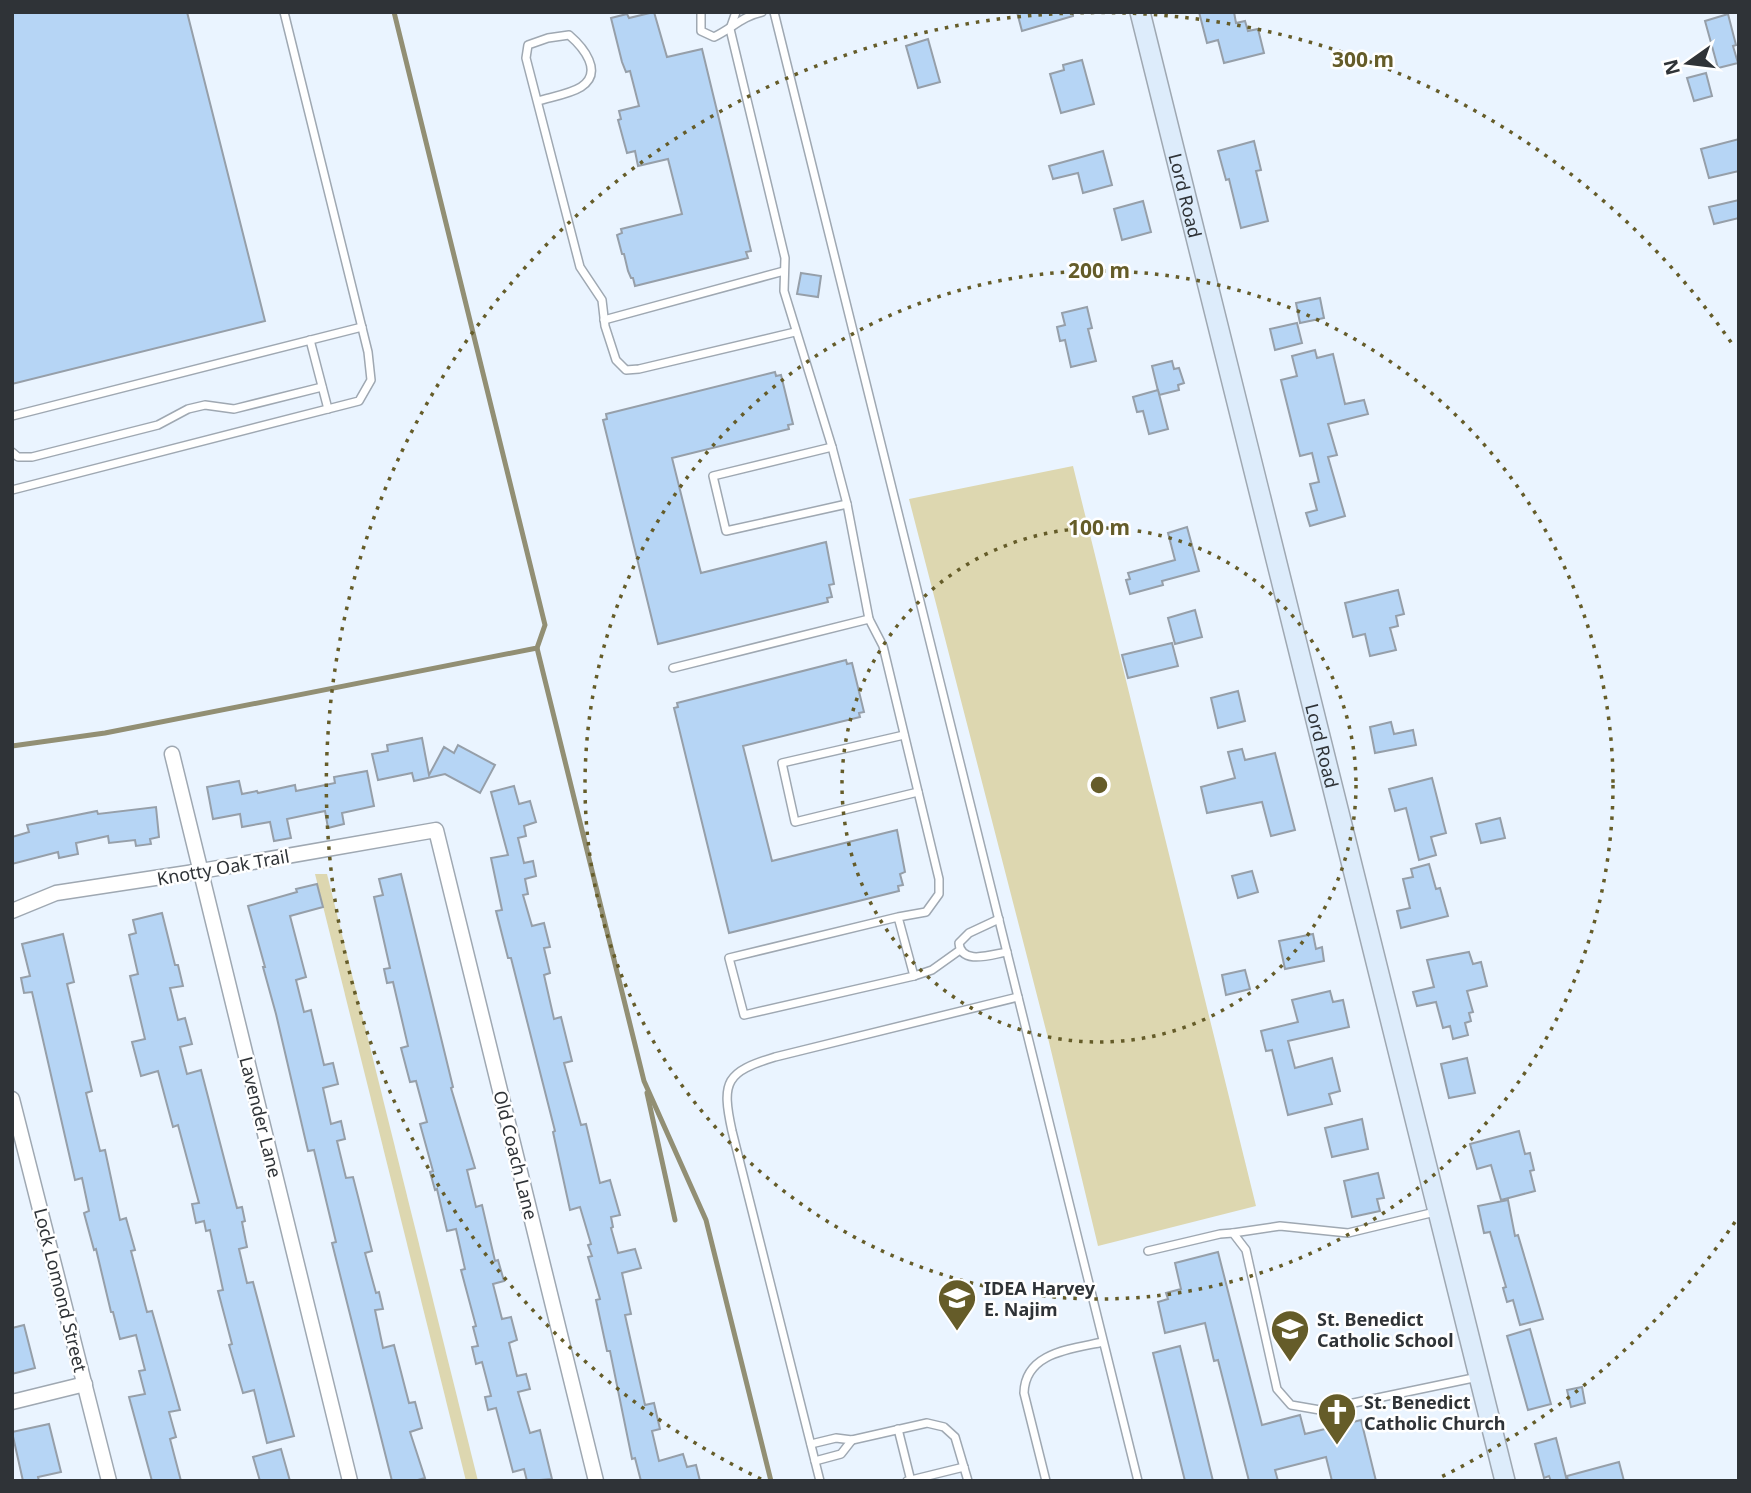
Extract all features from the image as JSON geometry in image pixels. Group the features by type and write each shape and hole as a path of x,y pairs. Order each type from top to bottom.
{"street":[{"name":"Lord Road","path":"1140,12 1505,1481"},
{"name":"Lavender Lane","path":"172,754 350,1481"},
{"name":"Knotty Oak Trail","path":"12,911 56,893 436,830"},
{"name":"Old Coach Lane","path":"436,830 596,1481"},
{"name":"Lock Lomond Street","path":"12,1099 109,1481"},
{"path":"12,1402 85,1384"}],"lane":[{"path":"12,490 359,401 371,380 368,352 284,12"},
{"path":"701,12 701,31 714,37 730,29 738,21 762,12"},
{"path":"736,12 730,29 785,258 784,291 847,504 869,619 883,646 939,879 939,894 926,912 729,958 744,1015 914,976 932,970 960,950"},
{"path":"774,12 1138,1481"},
{"path":"538,100 579,89 588,81 592,67 584,48 569,35 528,45 526,58 580,267 603,300 604,320 616,360 626,370 795,332"},
{"path":"604,320 784,271"},
{"path":"12,416 362,327"},
{"path":"310,340 328,410"},
{"path":"12,452 18,457 32,457 159,425 188,409 205,405 234,408 322,387"},
{"path":"832,447 713,476 726,531 847,504"},
{"path":"674,668 869,619"},
{"path":"904,735 782,763 795,822 918,792"},
{"path":"898,917 914,976"},
{"path":"999,919 969,933 959,943 960,950 963,954 974,957 1007,952"},
{"path":"820,1481 725,1101 731,1079 747,1066 775,1057 1018,997"},
{"path":"1148,1251 1220,1234 1280,1226 1348,1233 1438,1211"},
{"path":"1233,1233 1246,1250 1277,1389 1291,1405 1320,1410 1479,1377"},
{"path":"1046,1481 1024,1393 1026,1379 1036,1363 1046,1357 1103,1342"},
{"path":"811,1444 836,1438 852,1440 926,1423 944,1427 955,1437 968,1481"},
{"path":"898,1429 910,1480 964,1466"},
{"path":"816,1461 841,1454 852,1440"}],"shaded area":[{"path":"1073,466 1256,1206 1098,1246 1048,1038 909,499"},
{"path":"315,874 327,874 478,1481 466,1481"}],"building":[{"path":"12,12 187,12 265,321 12,384"},
{"path":"654,12 667,57 702,49 751,251 746,252 748,258 635,286 617,235 622,233 621,229 682,214 668,159 638,166 635,151 627,153 618,120 621,119 619,111 639,106 630,71 626,72 622,62 611,18 627,14 629,18"},
{"path":"1017,12 1073,12 1073,16 1022,31"},
{"path":"1199,12 1234,12 1236,23 1245,21 1248,31 1258,29 1264,53 1224,63 1218,40 1207,43"},
{"path":"1728,14 1738,63 1718,68 1705,21"},
{"path":"928,39 940,82 918,88 906,46"},
{"path":"1082,60 1094,104 1061,113 1050,74 1064,70 1063,65"},
{"path":"1706,73 1712,96 1694,101 1687,78"},
{"path":"1739,139 1739,171 1709,178 1701,149"},
{"path":"1254,141 1261,170 1256,171 1268,221 1241,228 1229,179 1226,180 1218,151"},
{"path":"1103,151 1112,185 1083,193 1078,173 1053,179 1049,166"},
{"path":"1739,200 1739,218 1714,224 1709,207"},
{"path":"1143,201 1151,232 1122,240 1114,209"},
{"path":"801,273 821,276 818,297 797,294"},
{"path":"1320,298 1324,318 1300,323 1296,303"},
{"path":"1087,307 1092,328 1088,329 1096,361 1071,367 1065,340 1060,341 1057,327 1065,325 1062,313"},
{"path":"1297,323 1302,343 1275,350 1270,329"},
{"path":"1315,350 1317,358 1333,354 1345,404 1364,400 1368,414 1328,424 1337,455 1328,457 1345,516 1310,526 1306,513 1317,510 1310,484 1319,482 1312,453 1300,456 1281,380 1297,376 1292,356"},
{"path":"1172,361 1174,369 1179,368 1184,383 1178,385 1179,390 1159,395 1152,366"},
{"path":"775,372 776,376 781,375 793,424 788,425 789,429 672,458 685,510 701,573 826,542 834,584 829,585 832,597 827,598 828,602 658,644 603,420 607,419 606,414"},
{"path":"1158,390 1168,429 1149,434 1143,411 1137,412 1133,397"},
{"path":"1187,527 1199,571 1162,581 1163,585 1130,594 1126,580 1130,579 1128,573 1175,560 1168,533"},
{"path":"1398,590 1404,614 1396,616 1398,626 1390,628 1396,650 1370,656 1365,634 1353,637 1345,603"},
{"path":"1195,610 1202,637 1175,644 1168,618"},
{"path":"1172,643 1178,666 1128,678 1122,655"},
{"path":"846,660 847,664 852,663 864,712 859,713 860,717 743,746 772,861 897,830 905,872 900,874 903,885 898,886 899,891 729,933 674,708 678,707 677,703"},
{"path":"1238,691 1245,721 1218,728 1211,698"},
{"path":"1391,722 1394,734 1413,730 1416,745 1375,753 1370,727"},
{"path":"422,738 429,775 444,747 454,753 458,745 495,765 480,793 445,774 414,781 412,773 378,780 372,754 388,751 387,745"},
{"path":"1242,749 1245,760 1275,753 1295,830 1271,836 1262,802 1207,813 1201,787 1235,778 1228,752"},
{"path":"367,771 374,806 342,813 344,824 328,828 325,811 287,819 291,838 274,841 270,822 242,827 240,814 213,819 207,787 239,781 242,794 295,785 296,791 335,783 334,777"},
{"path":"1432,778 1446,833 1431,837 1436,855 1419,860 1406,808 1395,811 1389,789"},
{"path":"514,786 519,804 530,801 536,822 524,826 526,836 518,838 524,863 533,861 536,876 525,879 528,894 523,895 532,926 544,923 550,947 544,948 550,973 544,975 554,1019 561,1017 572,1061 564,1063 581,1125 586,1124 600,1183 610,1180 620,1215 611,1217 618,1253 635,1249 641,1268 622,1273 631,1314 625,1315 645,1405 654,1403 660,1429 652,1431 659,1461 683,1454 687,1467 696,1465 700,1481 641,1481 635,1458 632,1459 610,1351 607,1351 596,1300 600,1299 588,1257 592,1256 588,1245 591,1244 580,1207 570,1210 553,1132 555,1131 511,958 508,958 496,911 502,910 491,858 508,855 491,792"},
{"path":"156,807 159,837 150,839 151,844 136,846 135,840 109,843 108,836 76,843 78,854 59,858 58,852 12,864 12,837 29,832 27,825 97,811 98,814"},
{"path":"1500,818 1505,838 1481,843 1476,824"},
{"path":"1429,864 1448,916 1401,928 1397,911 1410,908 1403,879 1413,877 1411,869"},
{"path":"1252,871 1258,892 1238,898 1232,876"},
{"path":"401,874 453,1087 451,1088 475,1168 467,1170 476,1207 482,1205 495,1261 498,1260 504,1281 493,1284 502,1319 511,1317 517,1340 509,1343 517,1376 526,1374 530,1389 518,1392 530,1433 540,1430 552,1479 527,1481 524,1469 513,1472 496,1408 488,1410 485,1397 491,1396 482,1362 476,1364 472,1347 478,1346 473,1327 476,1326 461,1270 465,1269 456,1229 447,1231 430,1172 433,1171 420,1124 427,1122 416,1081 410,1082 401,1048 408,1046 393,982 387,983 384,969 390,968 374,897 383,895 379,879"},
{"path":"317,884 323,907 290,916 306,977 296,980 304,1012 311,1010 324,1065 333,1063 338,1084 323,1088 331,1124 341,1121 345,1139 337,1141 346,1178 353,1177 372,1251 365,1253 383,1309 375,1310 383,1348 394,1345 409,1403 415,1402 422,1428 410,1432 425,1478 414,1481 392,1481 332,1243 336,1242 314,1150 308,1151 248,906"},
{"path":"162,913 183,986 170,988 178,1020 185,1018 192,1044 180,1047 187,1074 201,1070 237,1208 242,1207 247,1247 239,1249 247,1283 253,1282 294,1436 267,1443 254,1390 243,1393 229,1345 232,1344 218,1291 223,1290 210,1230 206,1231 204,1221 196,1223 192,1204 199,1203 178,1125 173,1127 158,1071 141,1076 132,1042 145,1039 130,976 138,974 129,935 136,933 133,920"},
{"path":"63,934 74,982 67,984 92,1091 86,1093 100,1151 105,1150 120,1220 126,1218 135,1250 131,1251 147,1312 152,1311 180,1410 169,1412 176,1437 170,1439 181,1481 152,1481 129,1397 145,1394 139,1371 145,1370 136,1335 120,1339 111,1312 96,1249 94,1250 84,1213 89,1211 82,1178 75,1180 32,992 24,993 21,978 30,976 22,944"},
{"path":"1313,934 1316,949 1322,947 1324,961 1285,969 1279,941"},
{"path":"1469,952 1473,964 1481,962 1487,986 1467,991 1473,1012 1469,1013 1471,1021 1465,1023 1468,1035 1453,1039 1450,1026 1443,1028 1436,1002 1417,1006 1413,992 1434,987 1427,960"},
{"path":"1245,970 1250,989 1226,995 1222,975"},
{"path":"1330,991 1333,1002 1343,1000 1349,1027 1288,1041 1295,1068 1332,1058 1340,1091 1329,1094 1332,1104 1288,1115 1272,1050 1266,1051 1261,1031 1298,1022 1292,1000"},
{"path":"1467,1058 1475,1093 1449,1098 1441,1064"},
{"path":"1362,1119 1368,1149 1332,1157 1325,1128"},
{"path":"1519,1131 1525,1154 1530,1153 1534,1170 1530,1171 1535,1191 1501,1200 1491,1165 1477,1169 1470,1144"},
{"path":"1378,1173 1384,1198 1377,1199 1380,1211 1352,1217 1344,1181"},
{"path":"1508,1200 1515,1236 1518,1235 1543,1319 1520,1325 1513,1300 1507,1302 1503,1288 1506,1287 1490,1232 1484,1233 1478,1206"},
{"path":"1218,1252 1262,1425 1300,1415 1305,1434 1361,1420 1376,1481 1332,1481 1326,1457 1275,1470 1278,1481 1249,1481 1218,1360 1214,1361 1205,1323 1165,1333 1158,1302 1168,1299 1166,1293 1181,1289 1175,1263"},
{"path":"24,1325 35,1368 12,1374 12,1328"},
{"path":"1530,1329 1551,1404 1528,1410 1507,1336"},
{"path":"1180,1346 1213,1481 1185,1481 1153,1353"},
{"path":"1582,1387 1585,1403 1571,1407 1567,1390"},
{"path":"49,1424 61,1472 38,1477 39,1481 23,1481 12,1432"},
{"path":"1556,1438 1567,1481 1551,1481 1549,1476 1544,1478 1535,1444"},
{"path":"281,1449 290,1481 260,1481 253,1457"},
{"path":"1619,1462 1624,1481 1568,1481 1567,1476"}],"waterway":[{"path":"12,746 105,733 537,648 545,625 394,12"},
{"path":"537,648 644,1081 706,1220 771,1481"},
{"path":"647,1093 675,1220"}],"place":[{"name":"IDEA Harvey E. Najim","path":"957,1332"},
{"name":"St. Benedict Catholic School","path":"1290,1363"},
{"name":"St. Benedict Catholic Church","path":"1337,1446"}]}
